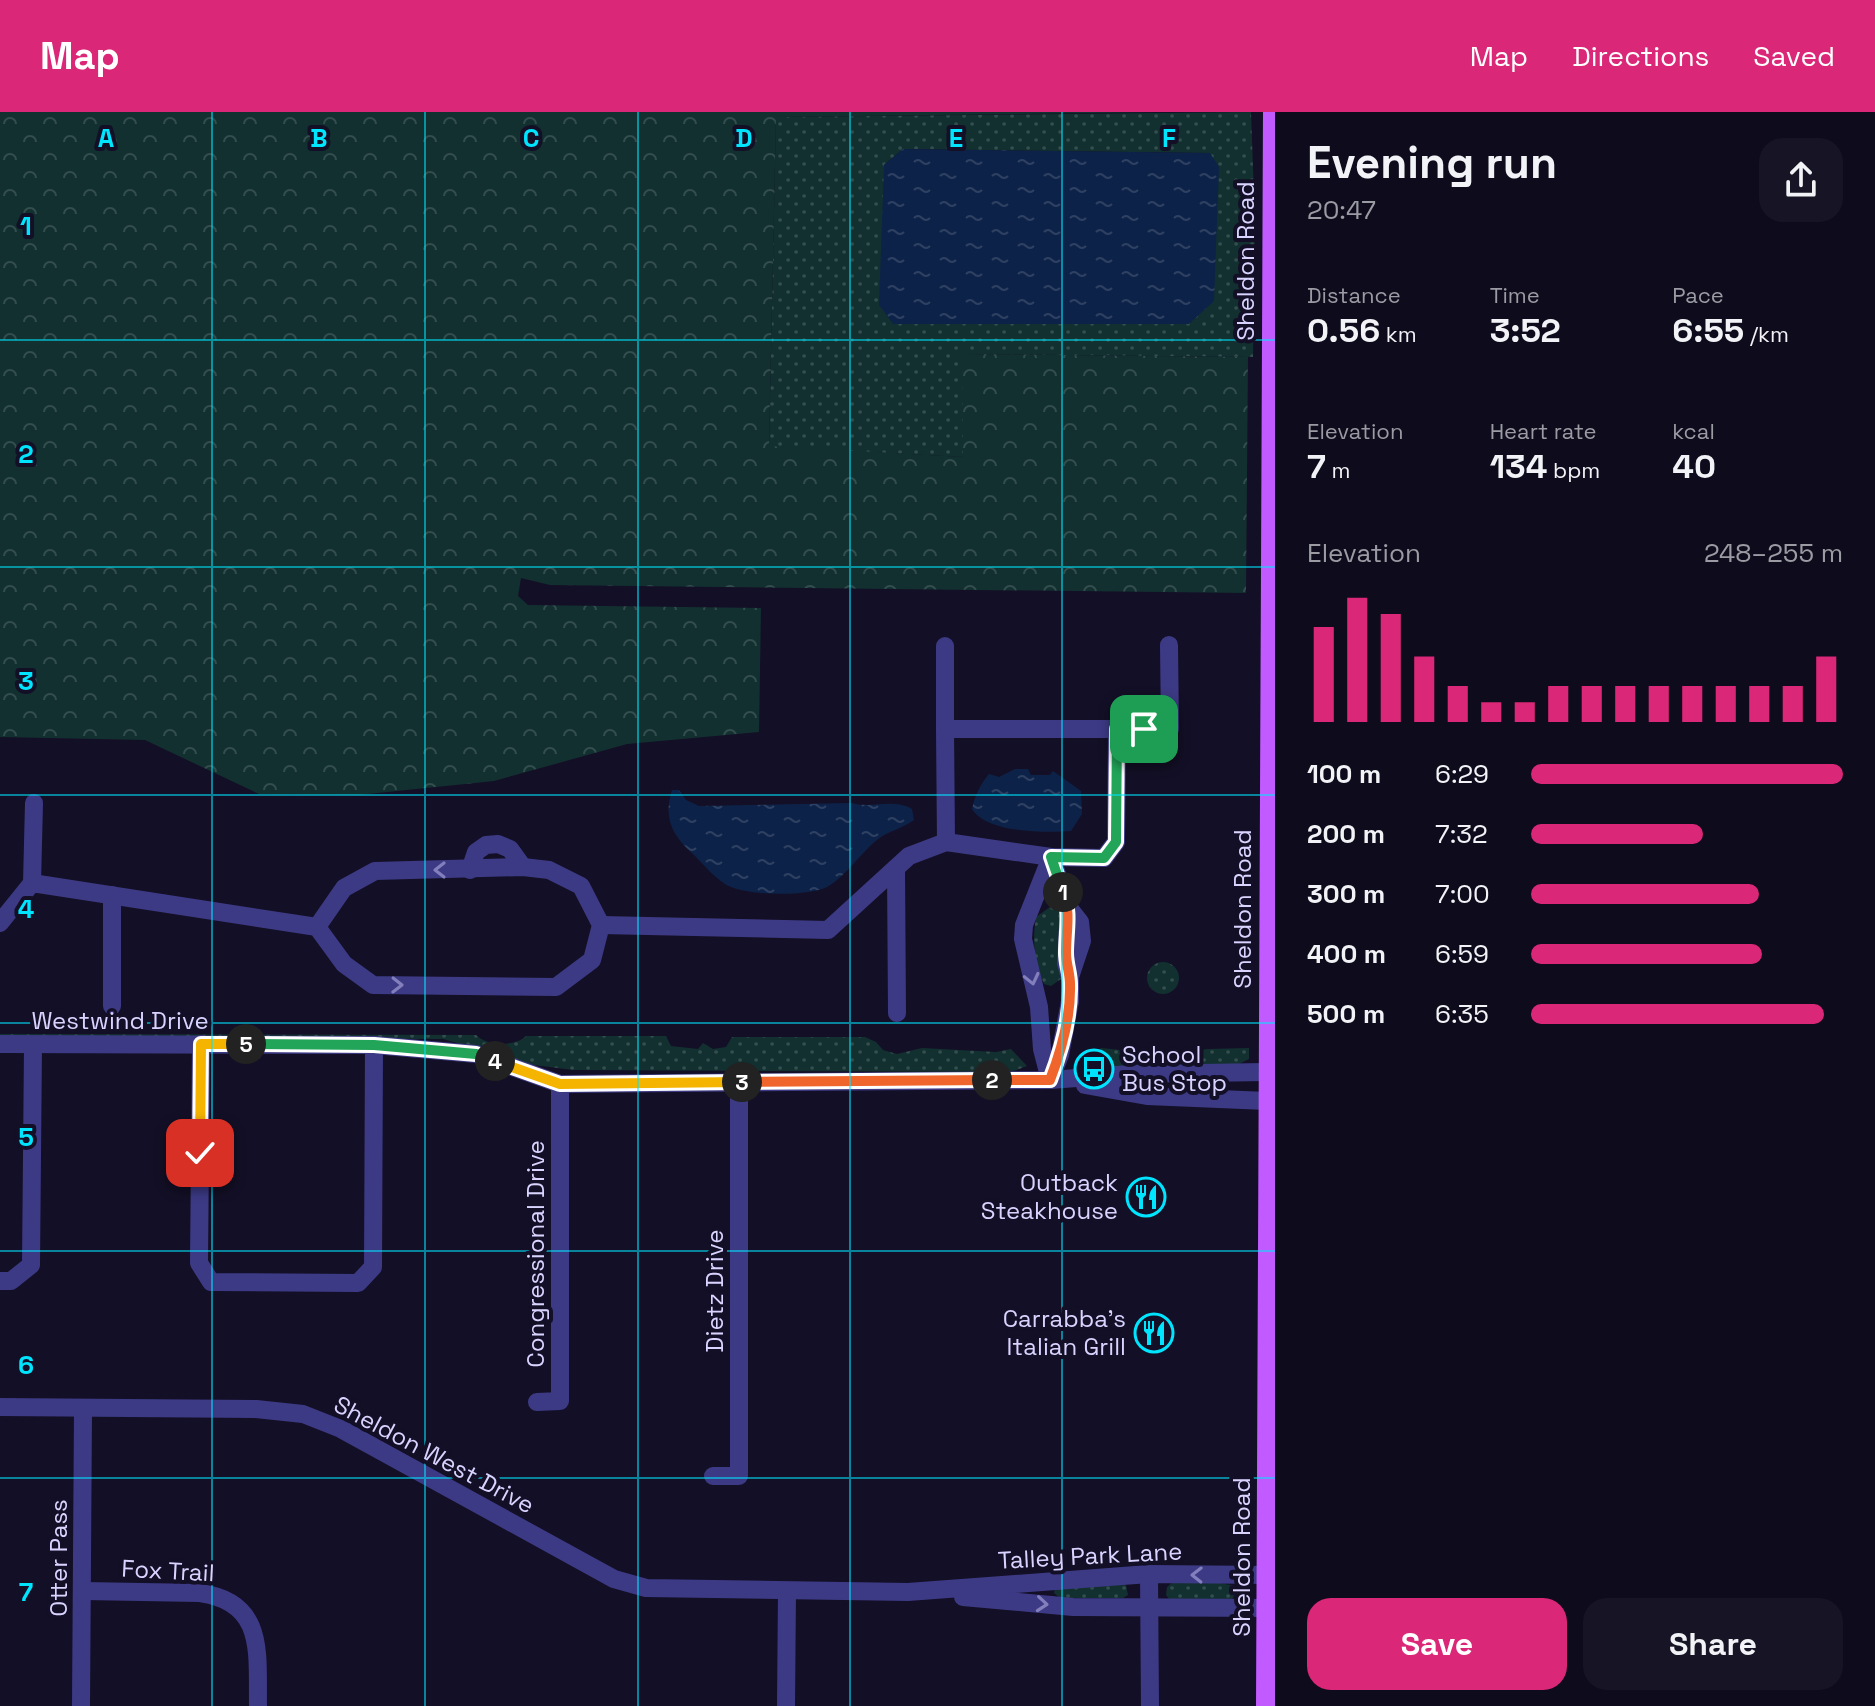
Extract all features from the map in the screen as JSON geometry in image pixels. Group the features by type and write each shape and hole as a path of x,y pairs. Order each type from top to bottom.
{"main road":[{"name":"Sheldon Road","path":"1266,1706 1272,1575 1267,1101 1271,1075 1273,112"},
{"path":"1269,971 1275,998"}],"street":[{"path":"945,729 1170,729 1169,645"},
{"path":"945,646 946,842"},
{"path":"601,925 828,930 909,856 946,842 1051,857 1104,858 1116,842 1117,729"},
{"path":"0,923 32,883 34,803"},
{"path":"1050,1080 1042,1049 1039,1007 1023,939 1024,925 1051,857"},
{"path":"1050,1080 1060,1055 1070,1001 1070,978 1082,941 1080,922 1068,904 1051,857"},
{"path":"32,883 317,927 344,964 373,985 556,987 592,960 601,925 581,886 549,870 523,867 375,871 344,888 317,927"},
{"path":"896,868 897,1013"},
{"path":"112,895 112,1006"},
{"path":"1032,904 1068,904"},
{"name":"Westwind Drive","path":"0,1044 374,1045 476,1054 560,1084 1050,1080 1130,1074 1271,1075"},
{"path":"201,1044 199,1263 211,1282 255,1283 358,1283 373,1267 374,1045"},
{"path":"0,1281 11,1281 31,1265 33,1045"},
{"name":"Westwind Drive","path":"1050,1080 1147,1096 1267,1101"},
{"name":"Dietz Drive","path":"713,1476 739,1476 739,1082"},
{"name":"Congressional Drive","path":"537,1402 560,1401 560,1084"},
{"name":"Sheldon West Drive","path":"0,1407 256,1409 303,1414 341,1429 614,1579 646,1588 787,1591"},
{"name":"Otter Pass","path":"81,1706 83,1410"},
{"path":"1149,1574 1150,1706"},
{"name":"Talley Park Lane","path":"908,1592 1149,1574 1272,1575"},
{"name":"Fox Trail","path":"83,1591 200,1593 219,1595 237,1606 249,1619 257,1642 258,1706"},
{"path":"786,1706 787,1591"},
{"name":"Talley Park Lane","path":"787,1591 908,1592 1073,1607 1271,1608"}],"green space":[{"path":"0,112 1165,112 776,117 769,446 963,457 962,354 1248,357 1246,593 550,585 521,578 518,596 528,605 761,608 759,732 627,744 494,781 358,795 259,794 145,740 0,737"},
{"path":"1251,112 1255,224 1253,357 963,354 964,457 769,447 776,117","holes":["903,149 1210,153 884,165"]},
{"path":"1050,907 1061,910 1061,979 1051,986 1044,984 1034,943 1036,917"},
{"path":"1163,962 1175,966 1179,978 1175,990 1163,994 1151,990 1147,978 1151,966"},
{"path":"0,1034 476,1035 501,1044 526,1036 666,1036 671,1046 698,1049 703,1043 713,1049 726,1047 732,1037 865,1037 883,1050 897,1054 922,1048 996,1052 1011,1049 1027,1066 1003,1072 573,1070 534,1065 443,1039 0,1037"},
{"path":"1101,1048 1168,1055 1208,1049 1249,1048 1249,1059 1239,1064 1096,1070 1082,1066"},
{"path":"1174,1581 1215,1582 1235,1586 1238,1590 1232,1599 1225,1600 1169,1599 1167,1587"},
{"path":"1126,1585 1128,1595 1123,1598 1060,1598 1054,1593 1055,1588"}],"water":[{"path":"903,149 1210,153 1219,167 1214,301 1189,324 893,324 879,305 884,165"},
{"path":"1015,769 1028,769 1031,775 1050,775 1053,771 1081,791 1082,814 1071,831 1017,830 979,817 972,809 978,790 989,774 999,777"},
{"path":"672,790 679,790 686,800 699,806 897,804 912,809 914,820 881,837 827,887 791,894 760,893 725,884 680,840 669,818"}],"place":[{"name":"School Bus Stop","path":"1094,1069"},
{"name":"Outback Steakhouse","path":"1146,1197"},
{"name":"Carrabba's Italian Grill","path":"1154,1333"}],"route":[{"path":"200,1153 201,1044 374,1045 476,1054 560,1084 1050,1080 1060,1055 1070,1001 1070,978 1066,963 1069,908 1051,857 1104,858 1116,842 1117,729 1144,729"}]}
